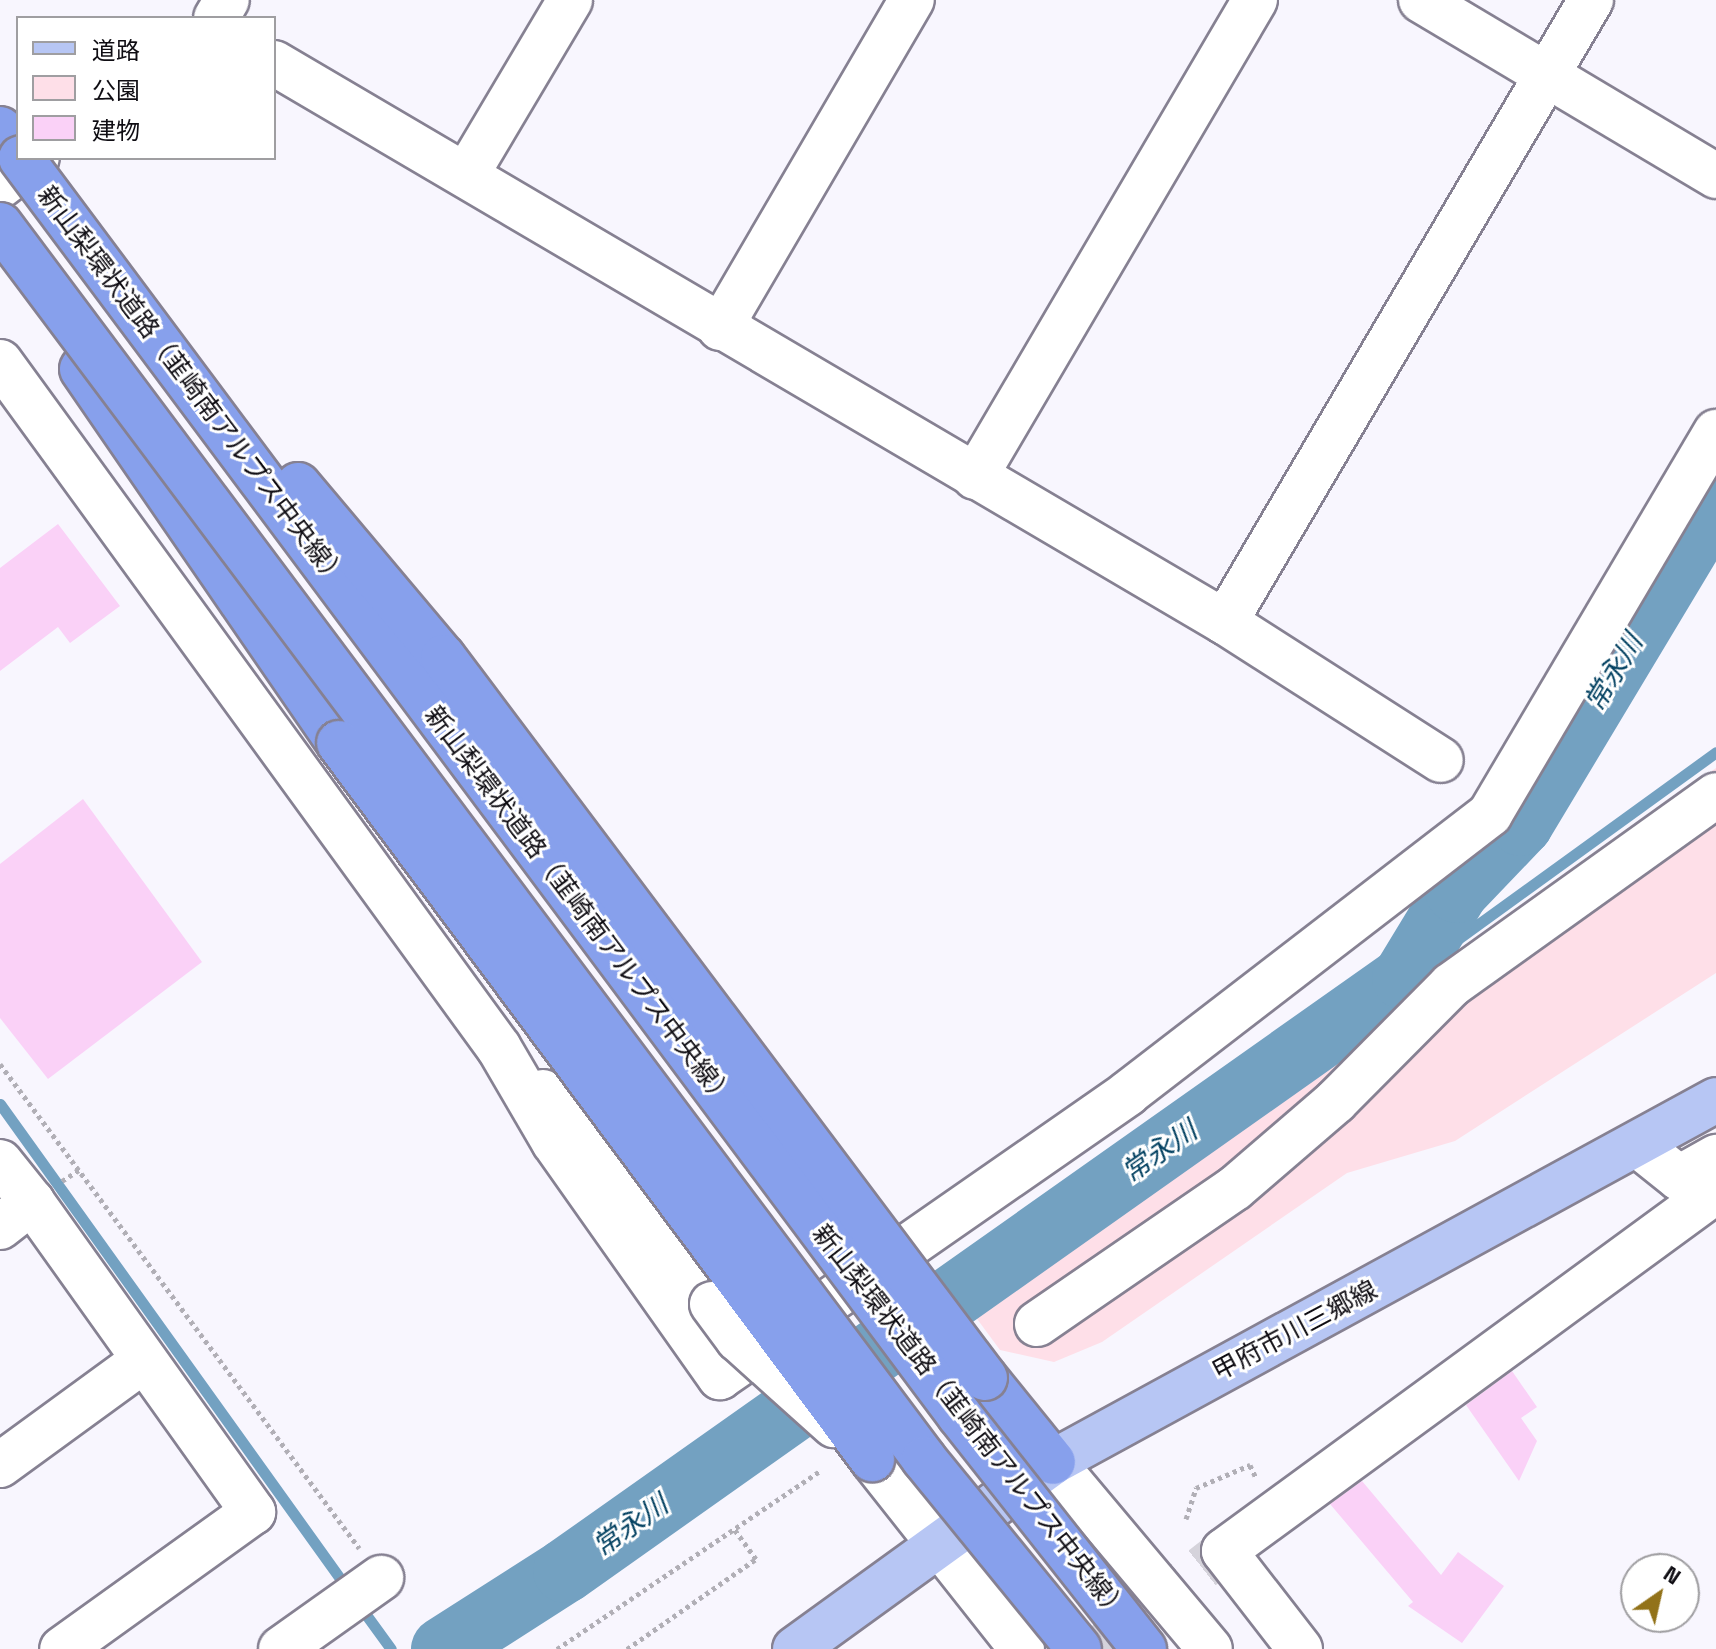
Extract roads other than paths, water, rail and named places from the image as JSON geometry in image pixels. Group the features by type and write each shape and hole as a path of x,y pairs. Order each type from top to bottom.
{"highway":[{"path":"0,129 16,150"},
{"path":"24,160 443,657 985,1378 1053,1462"},
{"name":"新山梨環状道路（韮崎南アルプス中央線）","path":"24,160 960,1416 1144,1649"},
{"name":"新山梨環状道路（韮崎南アルプス中央線）","path":"0,225 914,1446 1079,1649"},
{"path":"0,254 339,743 872,1459"}],"main road":[{"name":"甲府市川三郷線","path":"795,1649 890,1586 1053,1462 1716,1100"},
{"name":"甲府市川三郷線","path":"846,1649 890,1586"}],"street":[{"path":"468,172 570,0"},
{"path":"720,328 912,0"},
{"path":"975,477 1255,0"},
{"path":"1421,0 1716,176"},
{"path":"1225,622 1591,0"},
{"path":"276,64 468,172 720,328 1225,622 1441,760"},
{"path":"0,186 34,160"},
{"path":"0,362 499,1048 554,1142 720,1377 1128,1093 1490,814 1716,432"},
{"path":"1037,1324 1235,1188 1336,1101 1451,985 1716,795"},
{"path":"499,1048 595,1144 738,1339 872,1459 1022,1649"},
{"path":"1638,1145 1679,1178 1716,1157"},
{"path":"0,1162 16,1214 144,1360 253,1512 112,1636 62,1649"},
{"path":"1300,1649 1224,1551 1716,1191"},
{"path":"0,1465 144,1360"},
{"path":"1053,1462 1210,1649"},
{"path":"281,1649 381,1578"}],"waterway":[{"name":"常永川","path":"443,1649 565,1571 1404,978 1457,891 1521,824 1716,500"},
{"path":"1404,978 1716,752"},
{"path":"0,1104 349,1591"},
{"path":"359,1605 391,1649"}],"tunnel":[{"path":"1098,1649 1224,1551"}]}
